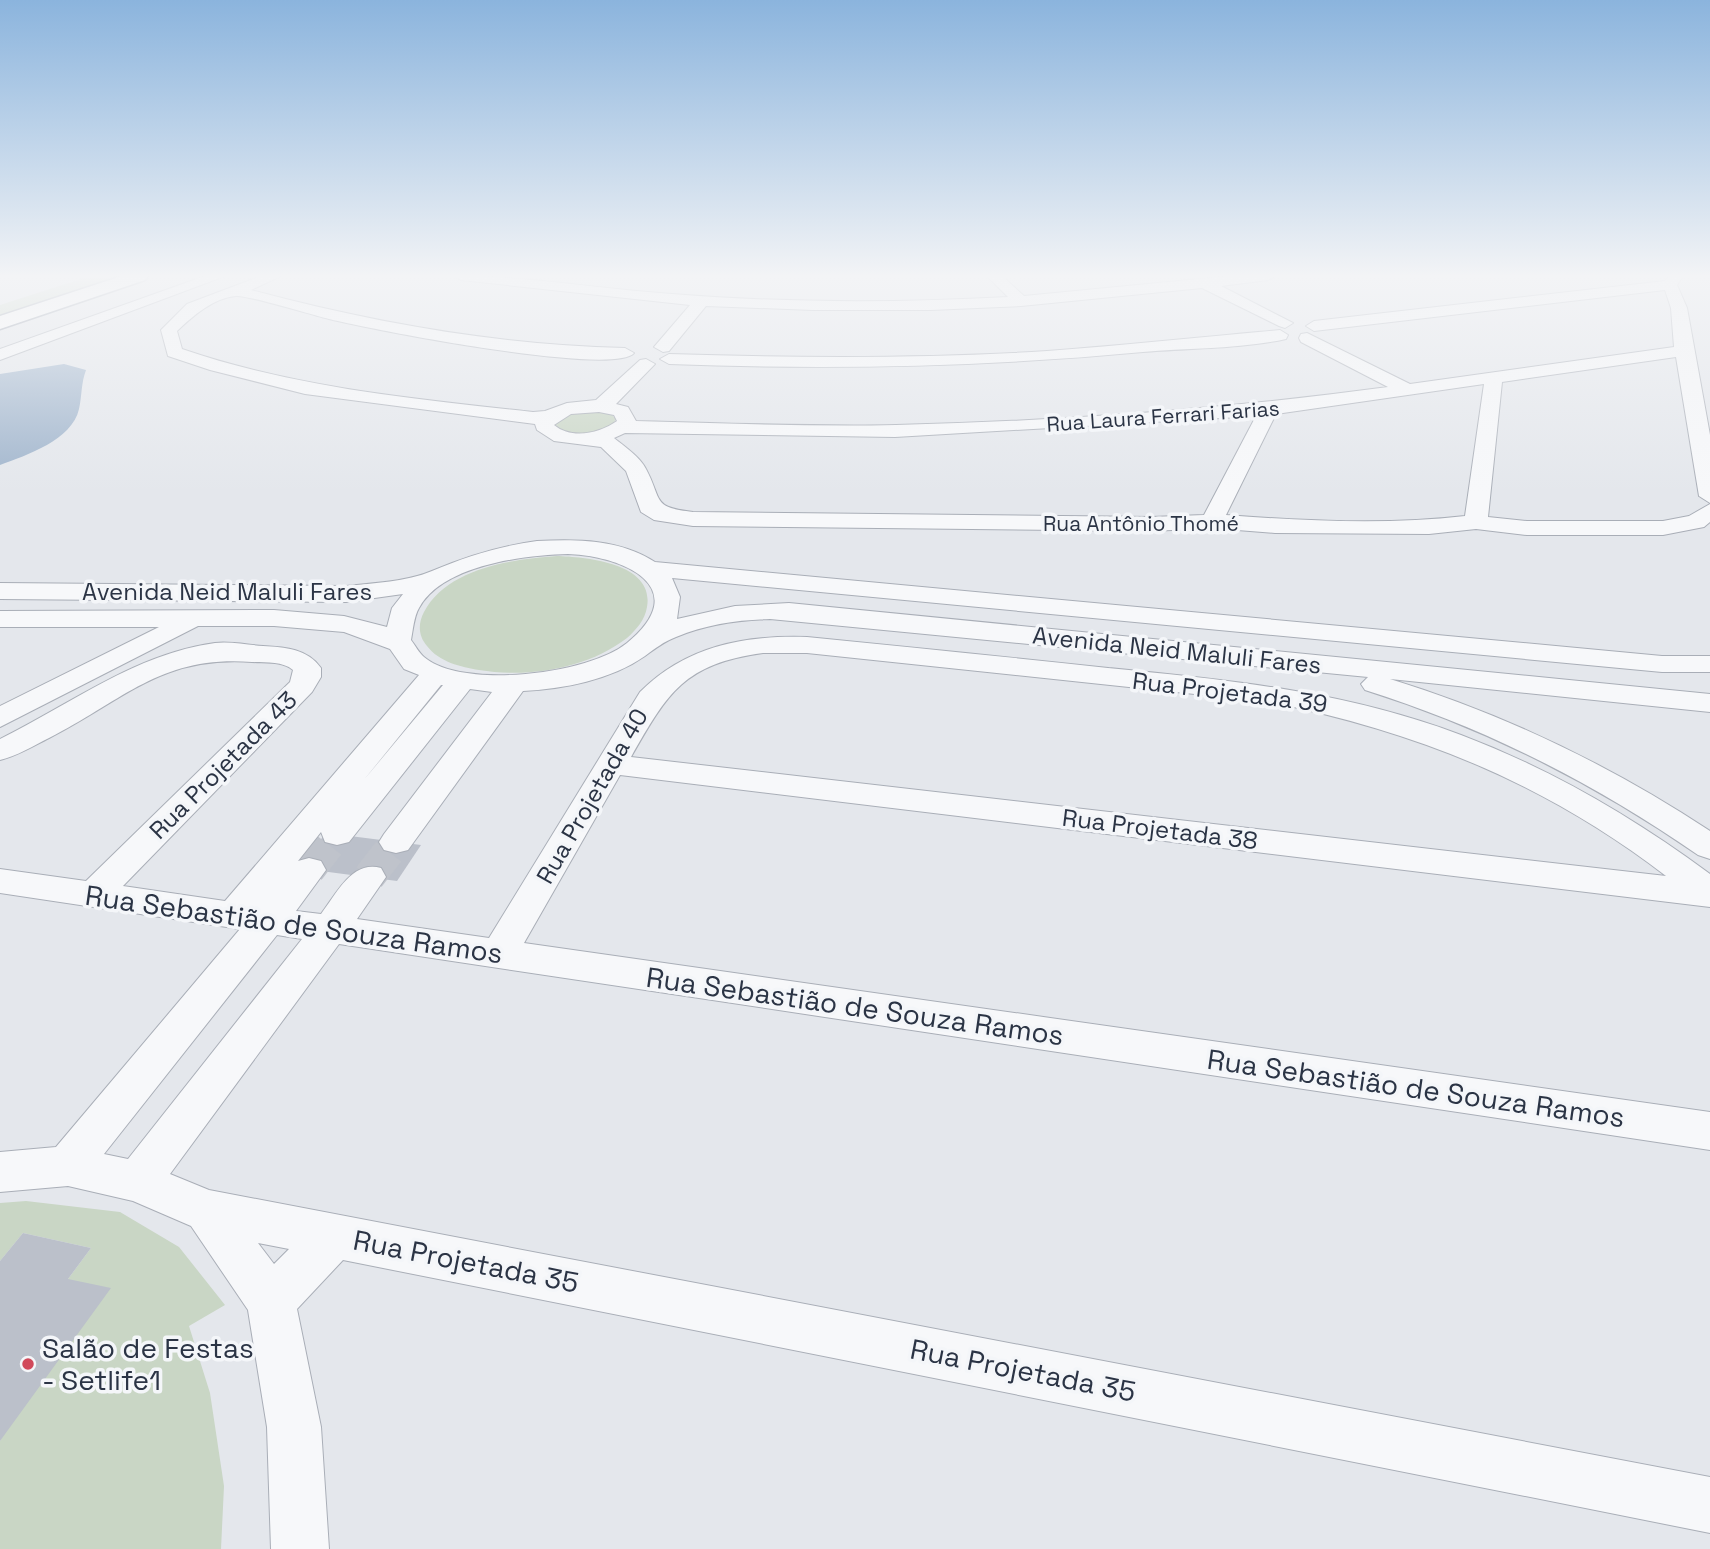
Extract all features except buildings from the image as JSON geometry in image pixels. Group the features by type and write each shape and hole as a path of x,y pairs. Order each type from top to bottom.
{"street":[{"path":"0,355 19,348"},
{"path":"173,348 174,352 213,367 303,386 543,419 566,410 605,405 629,359"},
{"path":"533,348 629,359 669,351 780,363 1046,356 1109,348"},
{"path":"1342,348 1407,388"},
{"path":"1681,351 1689,368 1710,496"},
{"name":"Rua Laura Ferrari Farias","path":"543,419 544,426 552,434 617,431 895,432 1031,426 1269,409 1681,351"},
{"path":"1476,522 1494,376"},
{"name":"Rua Antônio Thomé","path":"605,405 625,414 617,431 636,469 649,507 674,518 1152,524 1212,521 1275,526 1429,527 1476,522 1527,528 1662,528 1696,522 1710,511"},
{"path":"1212,521 1269,409"},
{"name":"Avenida Neid Maluli Fares","path":"0,591 346,594 400,587 503,554 559,547 620,555 650,569 1662,664 1710,664"},
{"path":"450,572 418,593 407,605 400,618 399,643 406,655 448,678 512,686 552,682 590,671 614,662 649,639 667,614 668,601 660,579 650,569"},
{"name":"Avenida Neid Maluli Fares","path":"649,639 669,629 715,616 789,611 1710,703"},
{"name":"Avenida Neid Maluli Fares","path":"0,619 281,619 355,626 387,635 399,643"},
{"path":"102,666 121,641 127,619"},
{"path":"0,718 195,620"},
{"name":"Rua Projetada 39","path":"706,657 745,647 807,645 1270,693 1333,704 1397,720 1528,772 1624,828 1710,893"},
{"name":"Rua Projetada 43","path":"0,751 50,726 135,676 175,659 218,652 283,655 301,661 308,672 302,686 93,895"},
{"name":"Rua Projetada 40","path":"499,954 660,686 673,675 706,657"},
{"path":"1254,658 1372,684 1493,725 1576,763 1658,810 1710,846"},
{"path":"337,834 448,678"},
{"path":"68,1166 250,918 448,678"},
{"path":"396,842 512,686"},
{"name":"Rua Projetada 38","path":"611,764 1710,893"},
{"path":"250,918 309,870"},
{"path":"138,1182 369,877"},
{"name":"Rua Sebastião de Souza Ramos","path":"0,881 1710,1131"},
{"name":"Rua Projetada 35","path":"0,1172 68,1166 138,1182 207,1211 1710,1505"},
{"path":"207,1211 271,1301 294,1427 300,1549"},
{"name":"Rua Projetada 35","path":"271,1301 335,1235"}],"green space":[{"path":"586,410 610,413 616,419 608,427 586,434 571,433 557,427 555,423 562,416"},
{"path":"557,556 616,565 640,581 647,592 647,607 634,632 611,649 576,664 517,673 479,670 458,665 432,652 424,642 420,629 422,616 435,597 448,585 502,563"},
{"path":"26,1201 120,1212 179,1247 225,1305 189,1326 210,1393 224,1486 221,1549 0,1549 0,1441 68,1279 91,1248 23,1233 0,1261 0,1203"}],"water":[{"path":"64,364 86,370 75,420 58,438 47,445 0,465 0,374"}],"tunnel":[{"path":"309,870 337,834"},
{"path":"369,877 396,842"}],"place":[{"name":"Salão de Festas - Setlife1","path":"28,1364"}]}
